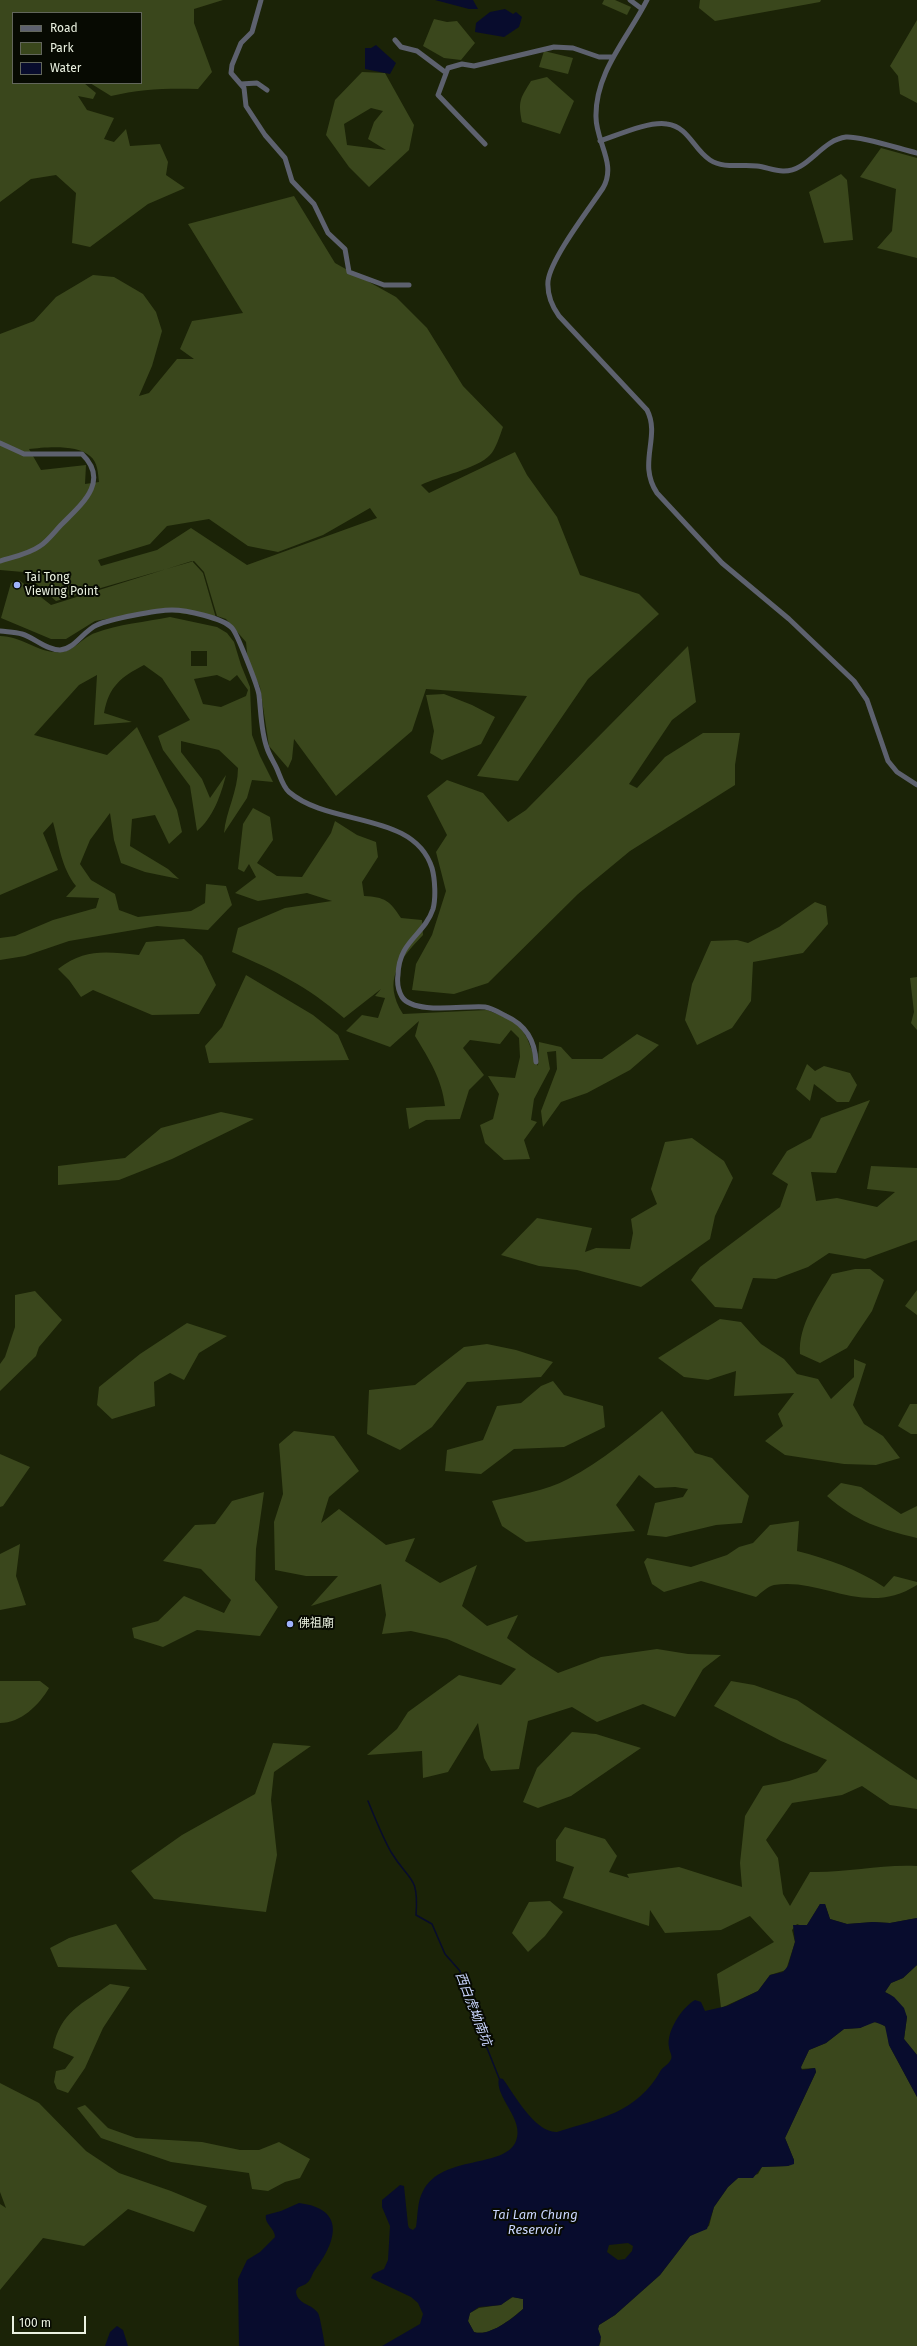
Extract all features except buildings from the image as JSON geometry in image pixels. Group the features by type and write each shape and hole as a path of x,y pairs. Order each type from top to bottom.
{"street":[{"path":"261,0 252,32 242,43 231,68 233,78 241,84 246,106 265,135 285,158 292,180 314,204 328,233 345,249 349,272 384,285 409,285"},
{"path":"630,0 642,9"},
{"path":"647,0 613,57 602,81 597,102 596,123 600,141 608,162 607,179 551,271 548,288 552,305 559,316 647,410 652,426 647,467 650,480 657,493 722,563 789,619 854,681 867,700 888,761 897,772 917,785"},
{"path":"395,40 401,47 417,51 445,72"},
{"path":"485,144 438,95 445,72 448,68 462,64 474,66 554,47 573,48 599,58 613,57"},
{"path":"241,84 257,83 267,90"},
{"path":"600,141 649,126 667,124 685,132 704,156 717,164 736,167 757,166 784,171 798,168 826,145 846,138 917,153"},
{"path":"0,443 24,454 82,454 92,466 95,478 93,486 81,504 43,544 0,561"},
{"path":"0,631 21,634 48,647 61,650 70,646 86,631 98,624 172,610 223,621 232,628 238,636 258,692 267,749 288,792 327,812 394,828 416,844 429,861 433,871 433,909 423,925 402,952 398,966 397,984 402,997 409,1003 425,1008 488,1008 518,1021 529,1033 536,1052 536,1062"}],"green space":[{"path":"0,0 223,0 194,9 194,23 212,72 198,89 154,90 111,96 92,84 142,84 142,12 12,12 12,84 85,84 96,93 93,99 78,96 87,110 114,118 104,139 114,142 126,129 130,146 160,144 168,162 166,175 185,188 148,204 90,247 72,243 76,193 56,175 31,179 0,202"},
{"path":"604,0 615,0 631,7 627,15 602,4"},
{"path":"700,0 821,0 820,2 715,21 699,8"},
{"path":"434,19 447,22 457,21 475,43 461,60 444,58 423,46"},
{"path":"917,20 917,103 900,94 898,76 890,66"},
{"path":"544,51 573,58 568,74 539,67"},
{"path":"362,72 385,73 414,125 409,150 369,187 349,167 326,135 335,100","holes":["371,108 383,111 374,122 368,139 386,150 347,145 344,124"]},
{"path":"547,77 574,101 560,134 522,122 520,105 524,92 531,81"},
{"path":"881,148 917,158 917,258 877,248 892,231 896,189 860,177"},
{"path":"841,174 847,180 853,240 824,243 809,192"},
{"path":"294,196 335,263 396,297 427,328 463,386 503,427 494,449 484,460 421,485 429,493 515,452 527,475 557,517 580,575 639,594 659,614 588,679 518,781 477,776 527,696 426,689 412,731 336,796 294,739 292,759 288,768 269,746 260,687 248,662 246,642 226,619 217,616 204,572 194,561 56,601 23,572 0,570 0,334 34,321 56,297 93,275 114,277 143,294 156,312 162,331 152,366 139,396 149,393 177,359 194,359 180,349 192,321 243,313 188,224","holes":["61,447 84,452 95,461 99,482 85,484 86,465 41,470 29,449","370,508 377,518 247,565 191,528 157,550 101,566 98,560 150,544 167,526 209,519 248,546 278,552 323,535"]},
{"path":"192,561 203,573 216,618 157,610 95,621 66,639 51,639 1,618 11,583 19,580 51,605"},
{"path":"170,617 217,627 227,633 234,642 250,687 252,735 260,756 273,782 252,780 247,798 224,833 236,785 238,768 219,750 181,741 181,752 202,779 210,798 226,775 216,806 208,820 197,831 190,786 163,750 158,736 190,720 162,678 144,665 117,683 109,696 104,713 132,722 94,725 97,675 79,685 34,735 107,755 137,727 177,810 182,832 169,844 155,815 132,819 130,846 168,869 179,879 145,872 121,863 114,840 110,813 90,840 80,864 91,880 115,894 119,910 138,917 191,911 205,903 206,884 226,886 232,905 208,930 157,926 69,941 25,956 0,960 0,938 15,936 53,920 96,908 99,898 66,897 76,886 64,863 53,822 43,833 58,870 0,895 0,636 16,639 45,650 61,652 70,649 91,635 104,630 123,625","holes":["191,651 207,651 207,666 191,666","217,675 230,681 237,675 248,690 246,696 221,707 203,704 194,679"]},
{"path":"688,646 696,702 672,720 629,784 637,788 665,757 703,733 740,733 735,765 735,785 630,851 578,894 488,983 454,994 412,990 416,964 432,935 446,891 436,852 447,835 427,796 447,780 483,793 508,822 526,810"},
{"path":"444,694 472,705 495,717 481,744 442,760 430,753 434,731 426,695"},
{"path":"253,808 270,817 273,840 257,863 277,876 302,877 331,833 335,821 357,835 376,842 378,857 362,882 364,896 377,897 386,901 394,908 401,918 422,920 423,935 414,944 401,962 396,972 394,981 394,991 397,1002 403,1014 487,1010 517,1022 527,1038 538,1066 539,1042 561,1047 572,1059 602,1059 637,1034 659,1045 630,1070 587,1093 561,1102 543,1127 541,1111 557,1069 556,1051 547,1052 550,1069 534,1099 531,1120 537,1122 524,1140 530,1159 504,1160 485,1143 480,1125 493,1119 499,1094 488,1076 515,1078 520,1057 519,1038 511,1030 500,1044 470,1040 463,1048 484,1075 469,1090 460,1119 426,1120 409,1129 406,1108 445,1106 438,1078 415,1036 419,1021 390,1047 346,1031 362,1015 378,1018 385,998 375,996 381,989 344,1018 317,997 291,980 232,952 238,928 285,908 332,901 307,893 258,901 235,893 256,877 249,864 244,872 238,869 243,824"},
{"path":"815,902 826,906 828,924 803,953 753,962 751,1001 732,1028 697,1045 685,1020 692,984 711,941 737,940 748,943 779,927"},
{"path":"184,939 202,956 216,985 199,1014 152,1015 93,990 81,997 69,980 58,969 68,962 87,955 97,953 116,953 139,955 146,942"},
{"path":"246,975 313,1015 338,1035 349,1060 209,1063 205,1046 222,1027"},
{"path":"917,977 917,1030 911,1023 914,1012 910,978"},
{"path":"807,1064 815,1071 824,1066 850,1073 857,1085 849,1102 837,1102 814,1084 810,1101 796,1089"},
{"path":"870,1100 836,1173 811,1172 816,1201 837,1198 877,1207 895,1192 867,1189 871,1166 917,1168 917,1240 865,1259 829,1253 808,1267 776,1279 753,1278 742,1309 715,1307 691,1280 700,1267 780,1207 788,1184 772,1174 787,1151 811,1138 821,1118"},
{"path":"221,1112 254,1119 172,1159 119,1180 58,1185 58,1166 125,1158 161,1128"},
{"path":"692,1138 724,1161 733,1178 715,1216 710,1239 641,1287 577,1270 539,1266 501,1255 537,1218 592,1228 585,1252 596,1248 630,1249 633,1233 631,1219 657,1204 651,1189 665,1142"},
{"path":"855,1269 870,1269 884,1280 872,1311 847,1348 820,1363 800,1354 802,1333 810,1312 832,1274"},
{"path":"917,1290 917,1315 905,1306"},
{"path":"35,1291 62,1320 39,1347 36,1356 0,1391 0,1364 5,1357 15,1327 15,1295"},
{"path":"720,1319 741,1322 761,1344 784,1359 797,1374 818,1379 831,1399 854,1377 854,1359 866,1364 853,1405 864,1424 883,1436 900,1458 876,1465 844,1464 785,1455 765,1441 783,1426 778,1414 794,1393 734,1396 736,1371 708,1380 684,1377 658,1358"},
{"path":"187,1323 227,1336 199,1353 184,1380 170,1373 154,1382 155,1406 112,1419 97,1405 99,1387 140,1354"},
{"path":"487,1344 516,1350 553,1362 541,1377 467,1382 432,1427 400,1450 367,1434 369,1390 415,1385 464,1347"},
{"path":"553,1381 564,1395 603,1406 605,1427 564,1447 514,1449 481,1474 445,1471 447,1450 483,1440 497,1406 521,1403 541,1386"},
{"path":"910,1404 917,1404 917,1434 911,1434 898,1426"},
{"path":"662,1411 695,1453 712,1458 749,1496 742,1523 716,1525 666,1537 647,1535 655,1503 683,1497 688,1489 675,1487 655,1488 639,1475 616,1505 635,1531 526,1542 502,1526 492,1501 541,1490 568,1479 605,1456"},
{"path":"294,1431 334,1436 359,1471 329,1497 321,1523 339,1509 386,1545 415,1538 405,1561 440,1583 477,1565 462,1606 487,1626 518,1615 507,1638 531,1656 558,1673 601,1657 657,1649 688,1654 721,1655 703,1669 675,1717 643,1704 597,1722 572,1707 528,1721 519,1769 491,1771 484,1758 478,1723 448,1772 423,1778 422,1751 367,1755 397,1729 408,1712 459,1675 501,1685 516,1669 447,1639 411,1631 382,1634 386,1615 381,1584 311,1606 338,1576 306,1576 275,1570 274,1522 283,1494 279,1444"},
{"path":"0,1454 30,1467 3,1506 0,1507"},
{"path":"841,1483 861,1487 901,1514 917,1506 917,1538 880,1528 859,1518 838,1505 827,1496"},
{"path":"264,1492 256,1549 255,1580 278,1607 260,1636 197,1630 163,1647 134,1638 132,1628 158,1621 184,1596 224,1613 231,1600 201,1569 163,1561 195,1525 215,1524 232,1501"},
{"path":"799,1521 797,1551 842,1565 884,1587 894,1576 917,1582 917,1585 898,1594 879,1598 862,1597 792,1584 774,1585 756,1597 701,1581 664,1592 652,1584 644,1562 647,1558 691,1567 727,1555 739,1547 753,1543 770,1525"},
{"path":"20,1544 16,1576 26,1605 0,1610 0,1554"},
{"path":"0,1681 40,1681 49,1688 35,1707 29,1712 15,1720 0,1723"},
{"path":"731,1681 754,1685 797,1700 917,1780 917,1809 890,1805 862,1786 842,1795 792,1803 766,1840 778,1858 783,1894 790,1906 810,1872 890,1866 917,1866 917,1918 890,1923 873,1922 847,1924 830,1919 825,1904 820,1904 807,1925 802,1926 797,1924 792,1930 795,1942 786,1970 770,1975 758,1991 721,2008 717,1974 774,1942 750,1916 721,1930 665,1933 650,1910 649,1926 563,1898 574,1867 556,1861 556,1840 565,1827 605,1839 617,1856 609,1872 629,1878 627,1874 679,1867 742,1887 740,1863 745,1816 763,1786 789,1781 817,1772 827,1760 781,1741 714,1706"},
{"path":"572,1732 596,1734 641,1748 571,1796 538,1808 523,1802 537,1768"},
{"path":"273,1743 311,1746 274,1772 271,1800 277,1855 266,1912 154,1899 131,1871 182,1835 255,1794"},
{"path":"550,1901 563,1912 545,1936 528,1952 512,1933 529,1902"},
{"path":"116,1924 147,1970 58,1967 50,1948 69,1938"},
{"path":"917,1965 917,2055 904,2039 907,2017 891,1995 885,1992 891,1983 903,1978"},
{"path":"110,1984 130,1987 103,2028 85,2068 68,2093 57,2089 54,2082 56,2071 65,2069 74,2057 53,2048 56,2036 61,2026 74,2010"},
{"path":"872,2022 880,2023 887,2028 889,2045 917,2097 917,2346 599,2346 601,2341 598,2329 599,2325 615,2315 660,2275 690,2236 709,2226 714,2207 728,2187 738,2178 746,2178 758,2174 762,2167 788,2166 794,2160 785,2138 816,2072 815,2068 800,2069 809,2050 826,2043 844,2029 860,2028"},
{"path":"0,2083 39,2103 86,2151 119,2173 171,2191 207,2206 194,2232 128,2209 84,2246 43,2238 0,2290 0,2204 6,2208 0,2192"},
{"path":"85,2105 108,2128 136,2138 202,2142 240,2150 259,2150 279,2142 310,2159 300,2178 285,2182 268,2191 252,2189 249,2173 171,2162 101,2138 77,2108"},
{"path":"513,2297 523,2299 523,2309 493,2330 480,2333 474,2332 468,2321 470,2313 479,2308 500,2305"}],"water":[{"path":"435,0 473,0 478,9 469,9"},
{"path":"505,9 513,14 516,12 522,17 519,27 504,37 475,32 476,23 490,12"},
{"path":"376,45 396,63 390,74 365,69 365,48 371,48"},
{"name":"Tai Lam Chung Reservoir","path":"820,1904 825,1904 830,1919 847,1924 873,1922 890,1923 917,1918 917,1965 903,1978 891,1983 885,1992 894,1997 904,2008 907,2017 904,2039 917,2055 917,2097 889,2045 885,2026 875,2022 860,2028 844,2029 826,2043 809,2050 801,2067 802,2070 815,2068 816,2072 785,2138 794,2160 794,2164 788,2166 762,2167 753,2178 738,2178 728,2187 714,2207 707,2229 690,2236 660,2275 615,2315 599,2325 598,2329 601,2337 599,2346 382,2346 420,2324 423,2314 418,2303 411,2297 371,2278 373,2274 384,2269 388,2260 390,2226 382,2207 382,2200 400,2185 404,2186 408,2225 409,2228 413,2230 416,2227 421,2195 432,2179 458,2166 500,2155 510,2150 516,2141 518,2133 513,2116 501,2093 499,2078 503,2079 519,2103 533,2120 549,2131 557,2132 603,2118 616,2112 641,2096 669,2062 672,2057 669,2041 672,2027 680,2014 690,2003 695,2000 701,2002 705,2011 727,2006 758,1991 770,1975 783,1972 788,1966 795,1942 793,1925 807,1925","holes":["628,2243 633,2246 632,2251 625,2259 618,2260 607,2252 609,2245","512,2297 523,2299 523,2309 513,2318 493,2330 480,2333 474,2332 468,2321 470,2313 479,2307 501,2305"]},
{"path":"299,2203 314,2206 325,2212 331,2219 333,2228 332,2238 328,2249 308,2282 299,2287 296,2292 297,2296 302,2302 312,2307 318,2313 325,2346 239,2346 238,2279 247,2260 260,2252 275,2237 275,2234 267,2221 266,2215 281,2211"},
{"path":"117,2326 123,2330 128,2346 105,2346 110,2332"}],"waterway":[{"name":"西白虎坳南坑","path":"368,1801 391,1852 414,1885 417,1902 416,1915 432,1924 445,1954 460,1971 464,1992 480,2025 483,2038 499,2078"}],"place":[{"name":"Tai Tong Viewing Point","path":"17,585"},
{"name":"佛祖廟","path":"290,1624"}]}
